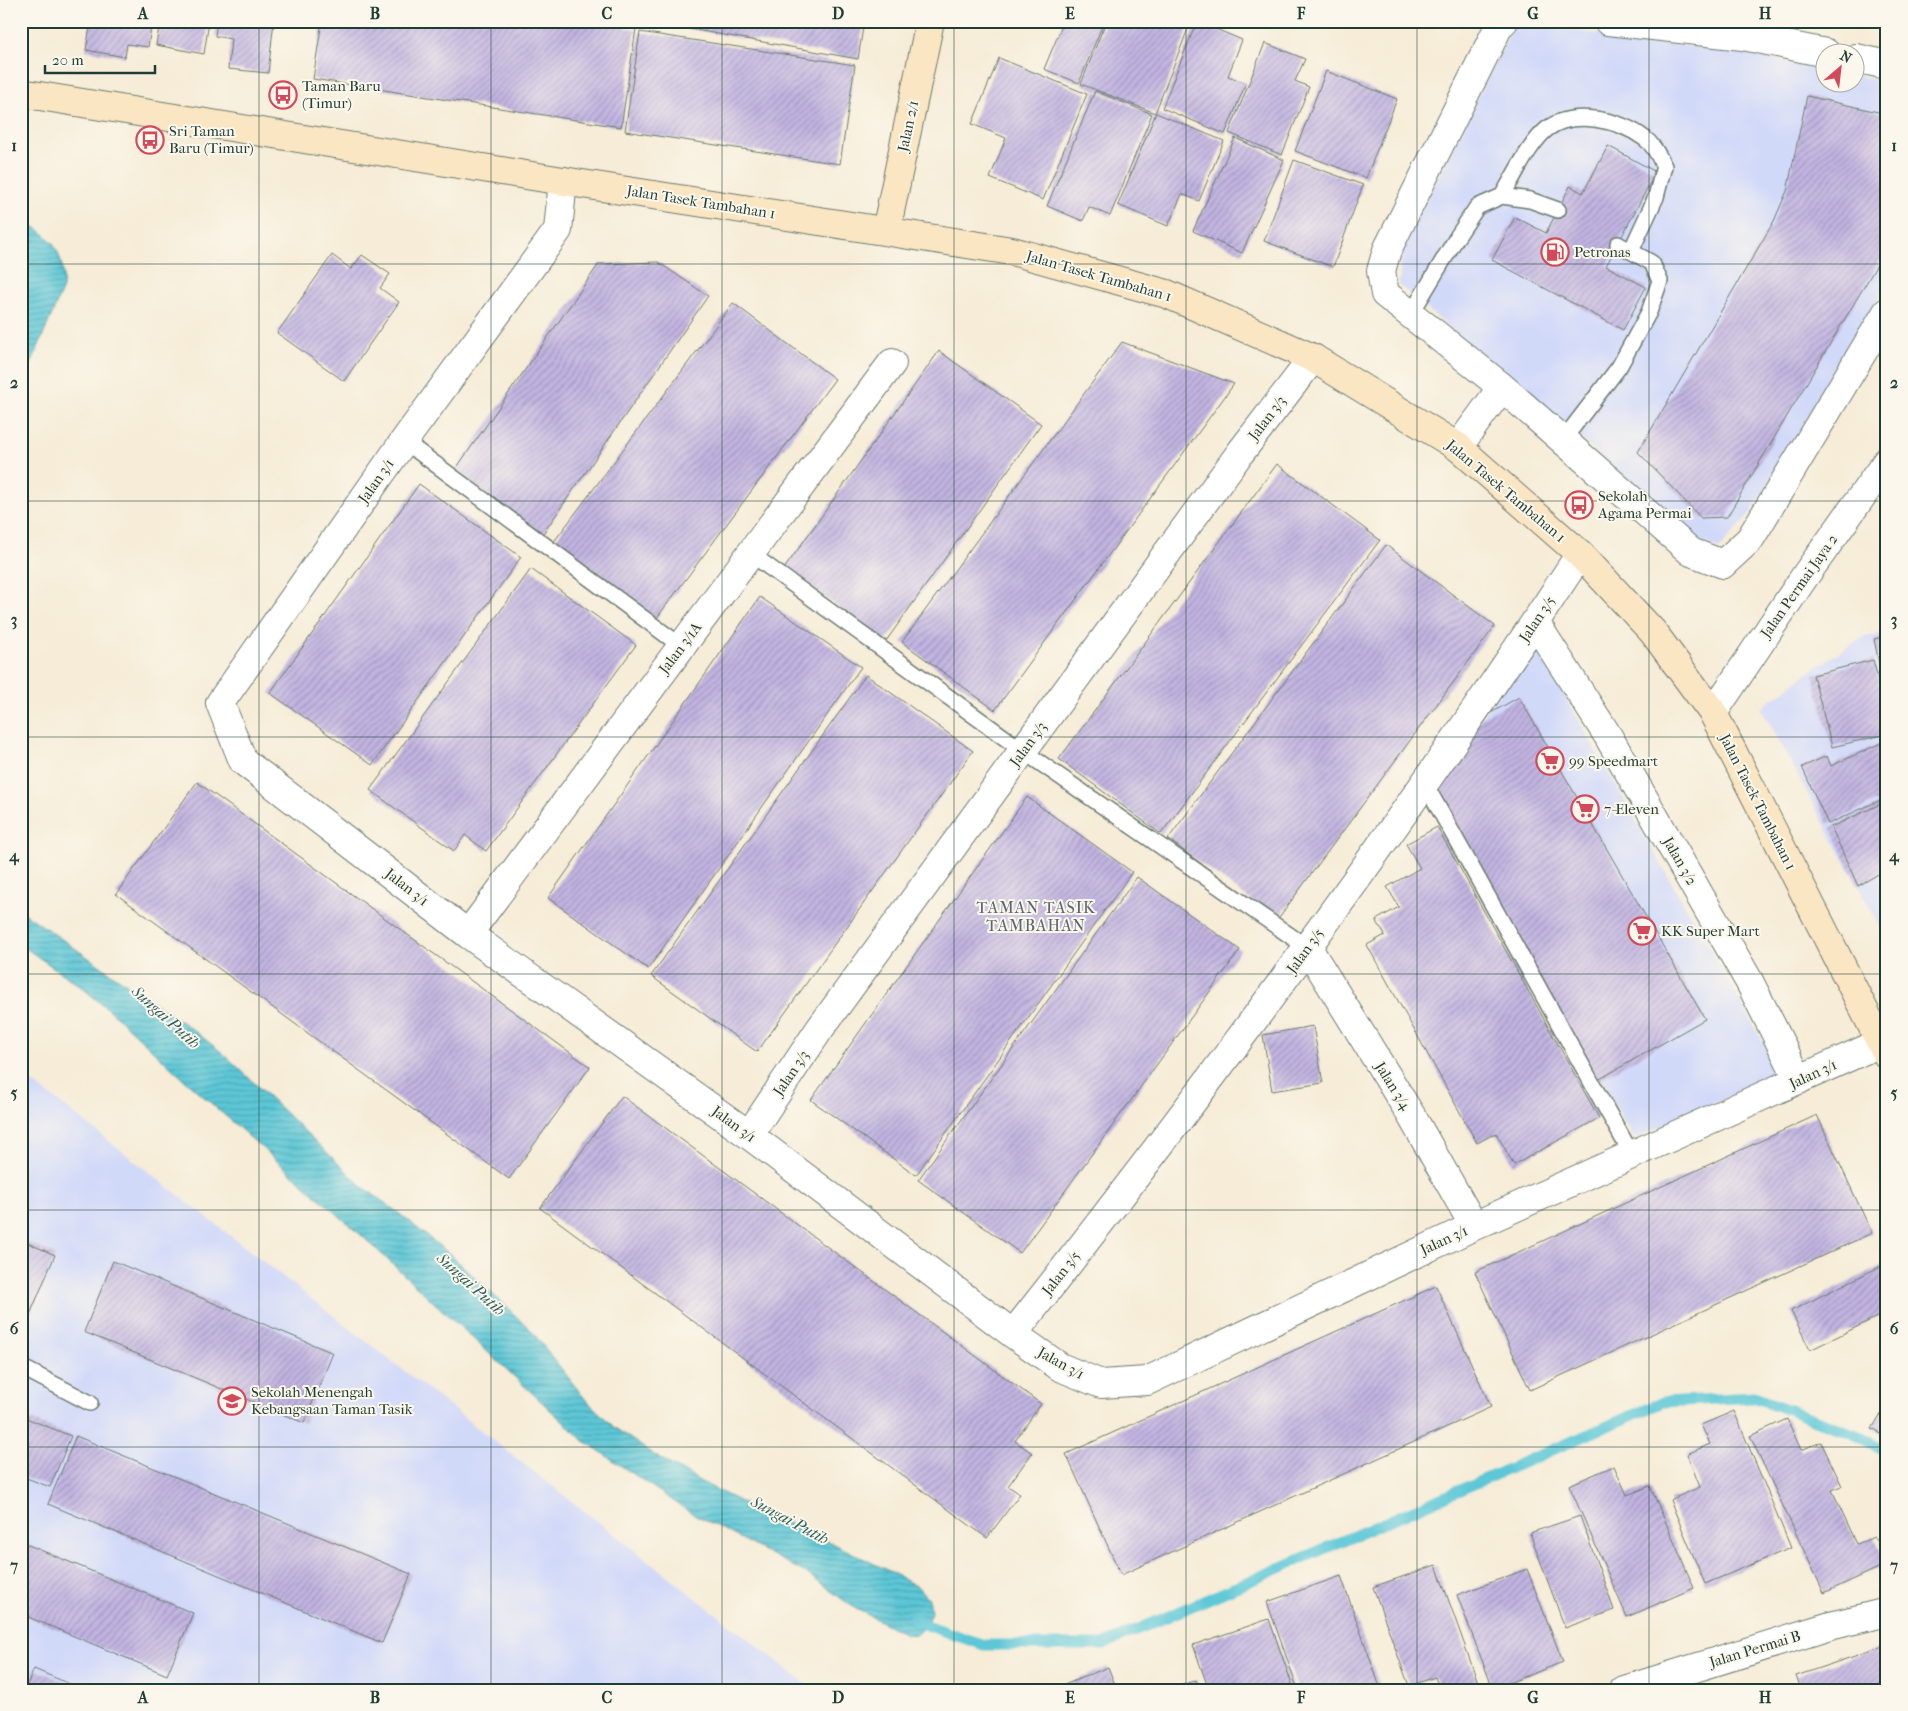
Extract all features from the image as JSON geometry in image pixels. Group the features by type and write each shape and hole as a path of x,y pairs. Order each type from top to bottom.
{"street":[{"name":"Jalan 2/1","path":"886,230 930,21"},
{"path":"1504,21 1499,26 1387,250 1381,272 1385,294 1502,387 1691,552 1723,564 1750,539 1887,312"},
{"path":"1608,21 1744,29 1816,49"},
{"path":"1866,60 1887,65"},
{"name":"Jalan Tasek Tambahan 1","path":"21,93 1012,251 1166,294 1313,358 1458,447 1580,554 1653,632 1713,713 1884,1049"},
{"name":"Jalan 3/1","path":"564,181 558,230 404,441 220,703 243,761 468,934 749,1135 1013,1334 1060,1367 1101,1384 1147,1381 1474,1226 1799,1080 1884,1049"},
{"name":"Jalan 3/3","path":"749,1135 820,1030 1240,453 1313,358"},
{"name":"Jalan 3/1A","path":"468,934 892,363"},
{"path":"1458,447 1502,387"},
{"name":"Jalan Permai Jaya 2","path":"1713,713 1805,576 1887,460"},
{"name":"Jalan 3/5","path":"1013,1334 1308,948 1535,622 1580,554"},
{"name":"Jalan 3/2","path":"1535,622 1618,753 1749,981 1799,1080"},
{"name":"Jalan 3/4","path":"1308,948 1411,1115 1474,1226"},
{"name":"Jalan Permai B","path":"1624,1690 1830,1626 1887,1612"}],"lane":[{"path":"1502,196 1532,147 1548,129 1573,118 1609,120 1643,138 1656,150 1664,166 1656,197 1624,248 1652,263 1660,281 1649,312 1620,367 1563,440"},
{"path":"1411,314 1477,207 1502,196 1530,200 1558,210"},
{"path":"404,441 681,646"},
{"path":"751,554 1023,752 1308,948"},
{"path":"1424,782 1632,1155"},
{"path":"21,1367 90,1403"}],"shaded area":[{"path":"1515,23 1738,52 1816,67 1816,92 1866,92 1866,77 1887,81 1887,283 1749,516 1719,549 1700,541 1399,285 1402,249"},
{"path":"1887,632 1887,939 1761,708 1813,669 1865,636"},
{"path":"1536,646 1781,1073 1634,1139 1432,782"},
{"name":"Sekolah Menengah Kebangsaan Taman Tasik","path":"21,1074 55,1099 814,1690 21,1690"}],"water":[{"path":"21,221 41,232 55,247 62,265 63,288 21,388"},
{"name":"Sungai Putih","path":"21,911 192,1029 224,1054 363,1187 452,1256 530,1329 586,1400 615,1428 654,1455 705,1484 755,1509 820,1537 918,1587 929,1600 931,1612 926,1625 916,1635 906,1634 856,1609 806,1573 688,1511 583,1440 361,1235 179,1075 116,1016 80,986 21,945"}],"building":[{"path":"91,21 152,21 148,47 127,44 125,57 86,50"},
{"path":"160,21 209,21 204,54 156,45"},
{"path":"217,21 274,21 268,73 228,69 231,39 215,36"},
{"path":"322,21 582,21 636,29 621,127 313,79"},
{"path":"645,21 864,21 858,59"},
{"path":"1064,21 1104,21 1079,83 1044,69"},
{"path":"1106,21 1174,21 1174,23 1188,29 1155,113 1081,84"},
{"path":"1197,21 1242,40 1228,76 1246,83 1225,134 1162,108"},
{"path":"640,32 855,65 840,164 625,131"},
{"path":"1265,43 1305,59 1295,81 1309,87 1282,155 1229,133"},
{"path":"999,58 1087,94 1043,200 990,178 1006,138 972,124"},
{"path":"1326,71 1397,99 1366,178 1295,151"},
{"path":"1095,91 1152,114 1110,216 1089,207 1083,221 1047,206"},
{"path":"1807,96 1887,114 1887,248 1727,517 1701,518 1638,452 1774,221 1787,191"},
{"path":"1156,113 1224,141 1199,201 1182,194 1168,226 1118,205"},
{"path":"1235,138 1284,160 1242,253 1193,231"},
{"name":"Petronas","path":"1608,146 1656,172 1606,266 1646,287 1623,330 1492,260 1515,217 1546,233 1570,186 1583,193"},
{"path":"1294,160 1363,185 1333,267 1264,241"},
{"path":"332,255 351,269 362,255 390,274 380,288 399,302 344,381 277,333"},
{"path":"658,262 708,296 542,535 453,473 599,264"},
{"path":"733,303 835,379 656,619 553,543"},
{"path":"1122,342 1234,384 995,710 902,642"},
{"path":"939,351 1041,424 886,641 784,569"},
{"path":"1277,464 1380,540 1161,834 1059,759"},
{"path":"419,484 521,557 372,765 270,693"},
{"path":"1386,545 1495,626 1277,920 1168,839"},
{"path":"531,569 636,645 486,851 465,835 454,851 370,790"},
{"path":"760,597 861,667 648,969 548,898"},
{"path":"1887,636 1887,697 1886,697 1874,639"},
{"path":"1873,660 1887,713 1887,734 1832,747 1813,675"},
{"path":"866,675 973,751 757,1052 651,976"},
{"path":"1519,697 1705,1019 1598,1080 1429,789 1480,719"},
{"path":"1881,743 1887,756 1887,797 1828,824 1802,767 1827,756 1831,766"},
{"path":"197,782 590,1067 509,1179 116,894"},
{"path":"1027,797 1132,872 916,1175 811,1100"},
{"path":"1887,801 1887,869 1858,886 1831,827"},
{"path":"1437,827 1599,1118 1514,1165 1496,1133 1477,1143 1367,945 1385,935 1376,920 1399,907 1387,887 1420,868 1406,844"},
{"path":"1137,877 1240,950 1020,1253 918,1180"},
{"path":"1313,1026 1323,1083 1272,1091 1263,1035"},
{"path":"622,1096 1041,1404 1015,1441 1032,1453 1008,1486 1020,1494 987,1538 540,1208"},
{"path":"1817,1115 1872,1233 1530,1390 1475,1272"},
{"path":"21,1240 55,1255 29,1317 21,1313"},
{"path":"113,1261 333,1353 304,1423 84,1332"},
{"path":"1887,1263 1887,1312 1810,1350 1791,1311"},
{"path":"1436,1286 1491,1407 1121,1575 1066,1454"},
{"path":"1887,1403 1887,1437 1872,1429"},
{"path":"1734,1411 1791,1548 1705,1584 1670,1500 1700,1487 1687,1454 1710,1444 1701,1425"},
{"path":"21,1416 71,1436 50,1487 21,1476"},
{"path":"1787,1419 1801,1450 1821,1442 1842,1486 1832,1490 1857,1544 1874,1537 1887,1564 1824,1593 1750,1436"},
{"path":"76,1436 411,1574 382,1643 48,1504"},
{"path":"1614,1466 1627,1495 1650,1486 1694,1588 1627,1617 1569,1485"},
{"path":"1580,1516 1614,1610 1565,1628 1530,1533"},
{"path":"21,1542 193,1613 167,1675 21,1614"},
{"path":"1436,1565 1480,1688 1476,1690 1440,1690 1435,1677 1409,1686 1373,1587"},
{"path":"1527,1569 1563,1662 1493,1689 1457,1595"},
{"path":"1341,1576 1381,1690 1298,1690 1267,1602"},
{"path":"1269,1619 1294,1690 1209,1690 1193,1645"},
{"path":"1887,1645 1887,1690 1801,1690 1796,1676"},
{"path":"1108,1667 1117,1690 1052,1690"},
{"path":"34,1669 84,1690 25,1690"},
{"path":"1196,1680 1200,1690 1170,1690"}],"waterway":[{"path":"914,1618 926,1625 984,1645 1102,1645 1663,1402 1754,1397 1864,1438 1887,1452"}],"place":[{"name":"Taman Baru (Timur)","path":"283,95"},
{"name":"Sri Taman Baru (Timur)","path":"150,140"},
{"name":"Petronas","path":"1555,252"},
{"name":"Sekolah Agama Permai","path":"1579,505"},
{"name":"99 Speedmart","path":"1550,761"},
{"name":"7-Eleven","path":"1585,809"},
{"name":"KK Super Mart","path":"1642,931"},
{"name":"Sekolah Menengah Kebangsaan Taman Tasik","path":"232,1401"}],"district":[{"name":"TAMAN TASIK TAMBAHAN","path":"1036,916"}]}
